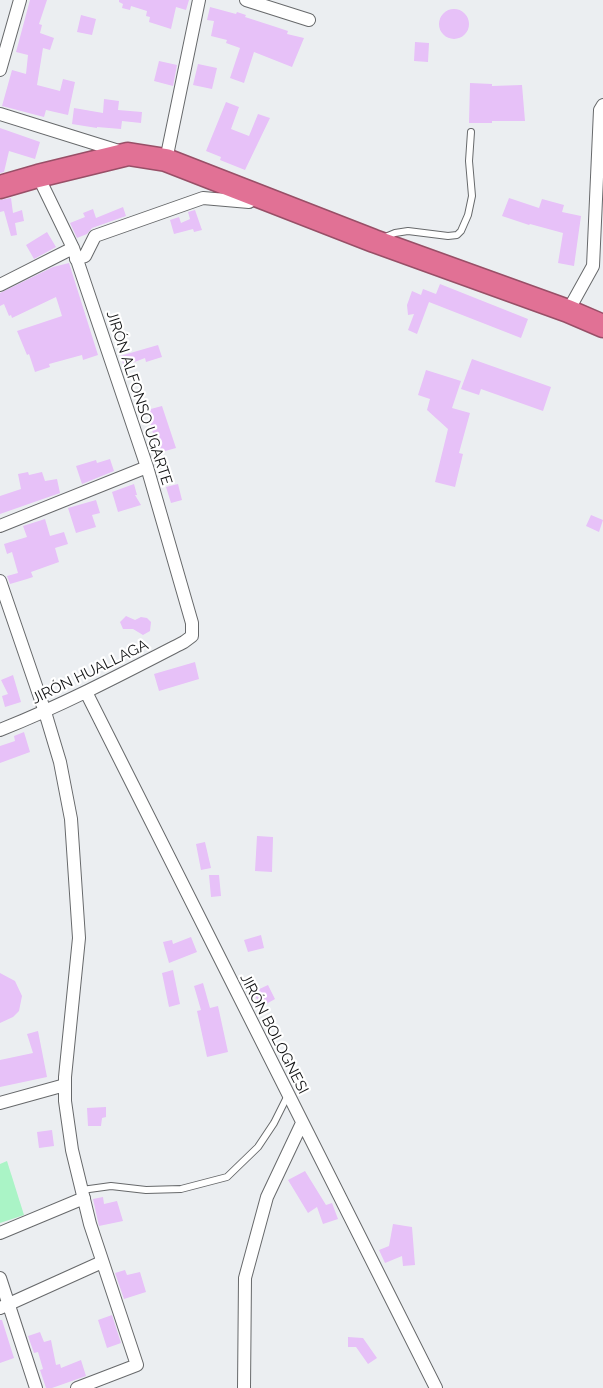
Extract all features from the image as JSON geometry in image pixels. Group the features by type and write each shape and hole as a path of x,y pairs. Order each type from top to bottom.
{"highway":[{"path":"0,187 129,154 166,160 374,242 568,311 603,326"}],"street":[{"path":"0,69 20,0"},
{"path":"166,160 199,0"},
{"path":"246,0 309,20"},
{"path":"568,311 593,266 600,111 603,105"},
{"path":"0,114 129,154"},
{"name":"JIRÓN ALFONSO UGARTE","path":"38,176 74,254 147,467 192,623 192,636"},
{"path":"0,285 74,254 85,256 95,236 137,220 203,198 249,202 258,195"},
{"path":"0,526 147,467"},
{"path":"0,581 60,762 71,819 78,938 64,1085 65,1101 72,1150 83,1194 102,1262 137,1365 77,1388"},
{"name":"JIRÓN HUALLAGA","path":"0,730 86,692 192,636"},
{"name":"JIRÓN BOLOGNESI","path":"86,692 436,1388"},
{"path":"0,1102 64,1085"},
{"path":"244,1388 245,1278 267,1197 302,1123"},
{"path":"0,1233 83,1194"},
{"path":"4,1306 102,1262"},
{"path":"0,1278 4,1306 36,1388"}],"lane":[{"path":"374,242 400,232 448,236 457,235 461,231 468,215 472,196 469,161 471,132"},
{"path":"83,1194 111,1185 146,1190 181,1189 227,1177 249,1158 262,1142 288,1095"}],"green space":[{"path":"7,1161 24,1215 0,1223 0,1164"}],"building":[{"path":"30,0 47,0 39,24 42,25 40,33 54,38 50,50 43,48 37,85 60,91 63,79 75,82 68,115 46,110 44,117 2,106 12,70 26,74 28,55 16,52"},
{"path":"119,0 189,0 186,10 176,7 171,29 149,22 150,17 146,16 147,11 131,6 130,10 122,8 123,4"},
{"path":"210,7 236,14 237,12 246,15 245,17 288,31 287,34 304,38 292,67 254,52 244,83 230,78 240,48 226,43 227,40 211,36 214,21 207,20"},
{"path":"454,9 465,13 469,24 465,35 454,39 443,35 439,24 443,13"},
{"path":"81,15 96,19 92,35 77,32"},
{"path":"415,42 429,43 428,62 414,61"},
{"path":"159,61 177,65 173,86 154,81"},
{"path":"198,64 217,68 212,89 193,85"},
{"path":"470,83 492,84 492,86 522,85 525,121 469,123"},
{"path":"104,99 119,101 118,110 142,112 141,123 122,121 121,129 72,124 74,108 103,113"},
{"path":"226,102 239,107 231,129 249,136 258,114 270,118 245,170 220,160 221,157 206,151"},
{"path":"0,128 40,142 35,159 9,151 4,172 0,173"},
{"path":"11,198 13,213 22,210 24,221 15,223 17,235 11,236 4,211 0,212 0,200"},
{"path":"509,198 539,208 542,199 564,205 562,212 581,216 574,266 558,263 563,233 502,216"},
{"path":"123,207 126,216 92,228 87,234 77,238 70,223 85,217 83,213 93,209 96,218"},
{"path":"195,210 202,230 194,232 193,229 174,234 170,220 179,217 181,223 190,219 188,212"},
{"path":"47,232 56,247 34,259 26,245"},
{"path":"69,263 98,355 83,360 82,355 49,364 50,367 35,372 17,331 62,316 56,297 12,318 4,304 0,306 0,293 53,267"},
{"path":"440,284 528,319 521,338 429,302 417,334 408,330 414,314 408,315 407,305 412,291 421,295 423,289 436,294"},
{"path":"158,345 162,357 146,362 145,358 124,366 120,356"},
{"path":"472,359 551,387 543,411 481,389 479,395 461,389"},
{"path":"426,370 461,381 452,408 470,413 459,453 463,454 455,487 435,482 448,429 427,410 430,399 418,395"},
{"path":"162,406 176,448 158,453 147,410"},
{"path":"110,459 114,471 82,484 76,466 96,460 97,463"},
{"path":"28,472 29,475 42,472 45,481 57,479 60,493 0,514 0,496 21,489 18,474"},
{"path":"134,484 137,495 135,495 141,505 118,512 112,492"},
{"path":"178,484 182,500 171,503 166,487"},
{"path":"96,500 100,513 92,515 96,527 76,533 68,508"},
{"path":"591,515 603,520 599,532 586,526"},
{"path":"45,519 50,536 64,532 68,544 55,548 59,562 31,572 33,577 10,584 7,576 18,573 12,552 7,554 4,544 27,537 23,526"},
{"path":"126,616 135,620 141,617 147,618 151,622 150,631 143,635 133,629 123,629 120,622"},
{"path":"195,662 199,679 159,691 154,674"},
{"path":"13,675 21,702 5,707 2,696 8,694 1,680"},
{"path":"24,732 30,752 0,763 0,746 15,741 14,736"},
{"path":"257,836 273,837 272,872 255,871"},
{"path":"205,842 211,868 201,870 196,844"},
{"path":"209,875 219,875 221,896 211,897"},
{"path":"261,935 264,948 248,952 244,940"},
{"path":"191,937 197,952 169,963 163,942 172,940 173,944"},
{"path":"173,970 180,1004 169,1007 162,973"},
{"path":"0,973 15,981 22,996 19,1011 13,1017 0,1023"},
{"path":"203,983 210,1008 218,1006 228,1052 207,1057 197,1011 201,1010 194,986"},
{"path":"268,985 275,999 261,1007 253,992"},
{"path":"38,1031 47,1077 0,1087 0,1060 33,1053 27,1034"},
{"path":"106,1107 106,1117 102,1118 101,1126 88,1126 87,1108"},
{"path":"52,1130 54,1146 39,1148 37,1132"},
{"path":"305,1171 326,1205 332,1203 338,1219 323,1224 317,1207 308,1213 288,1180"},
{"path":"103,1197 104,1204 117,1201 123,1221 99,1226 93,1199"},
{"path":"393,1224 412,1227 415,1265 403,1266 402,1256 385,1263 379,1250 389,1246"},
{"path":"125,1270 127,1275 140,1272 146,1292 124,1299 115,1273"},
{"path":"112,1315 121,1343 107,1348 98,1320"},
{"path":"0,1320 2,1320 14,1358 0,1363"},
{"path":"40,1332 44,1342 51,1340 56,1365 60,1364 61,1368 81,1360 86,1376 46,1388 40,1370 43,1369 38,1352 34,1353 28,1336"},
{"path":"348,1337 363,1338 377,1358 368,1364 356,1347 348,1347"}]}
